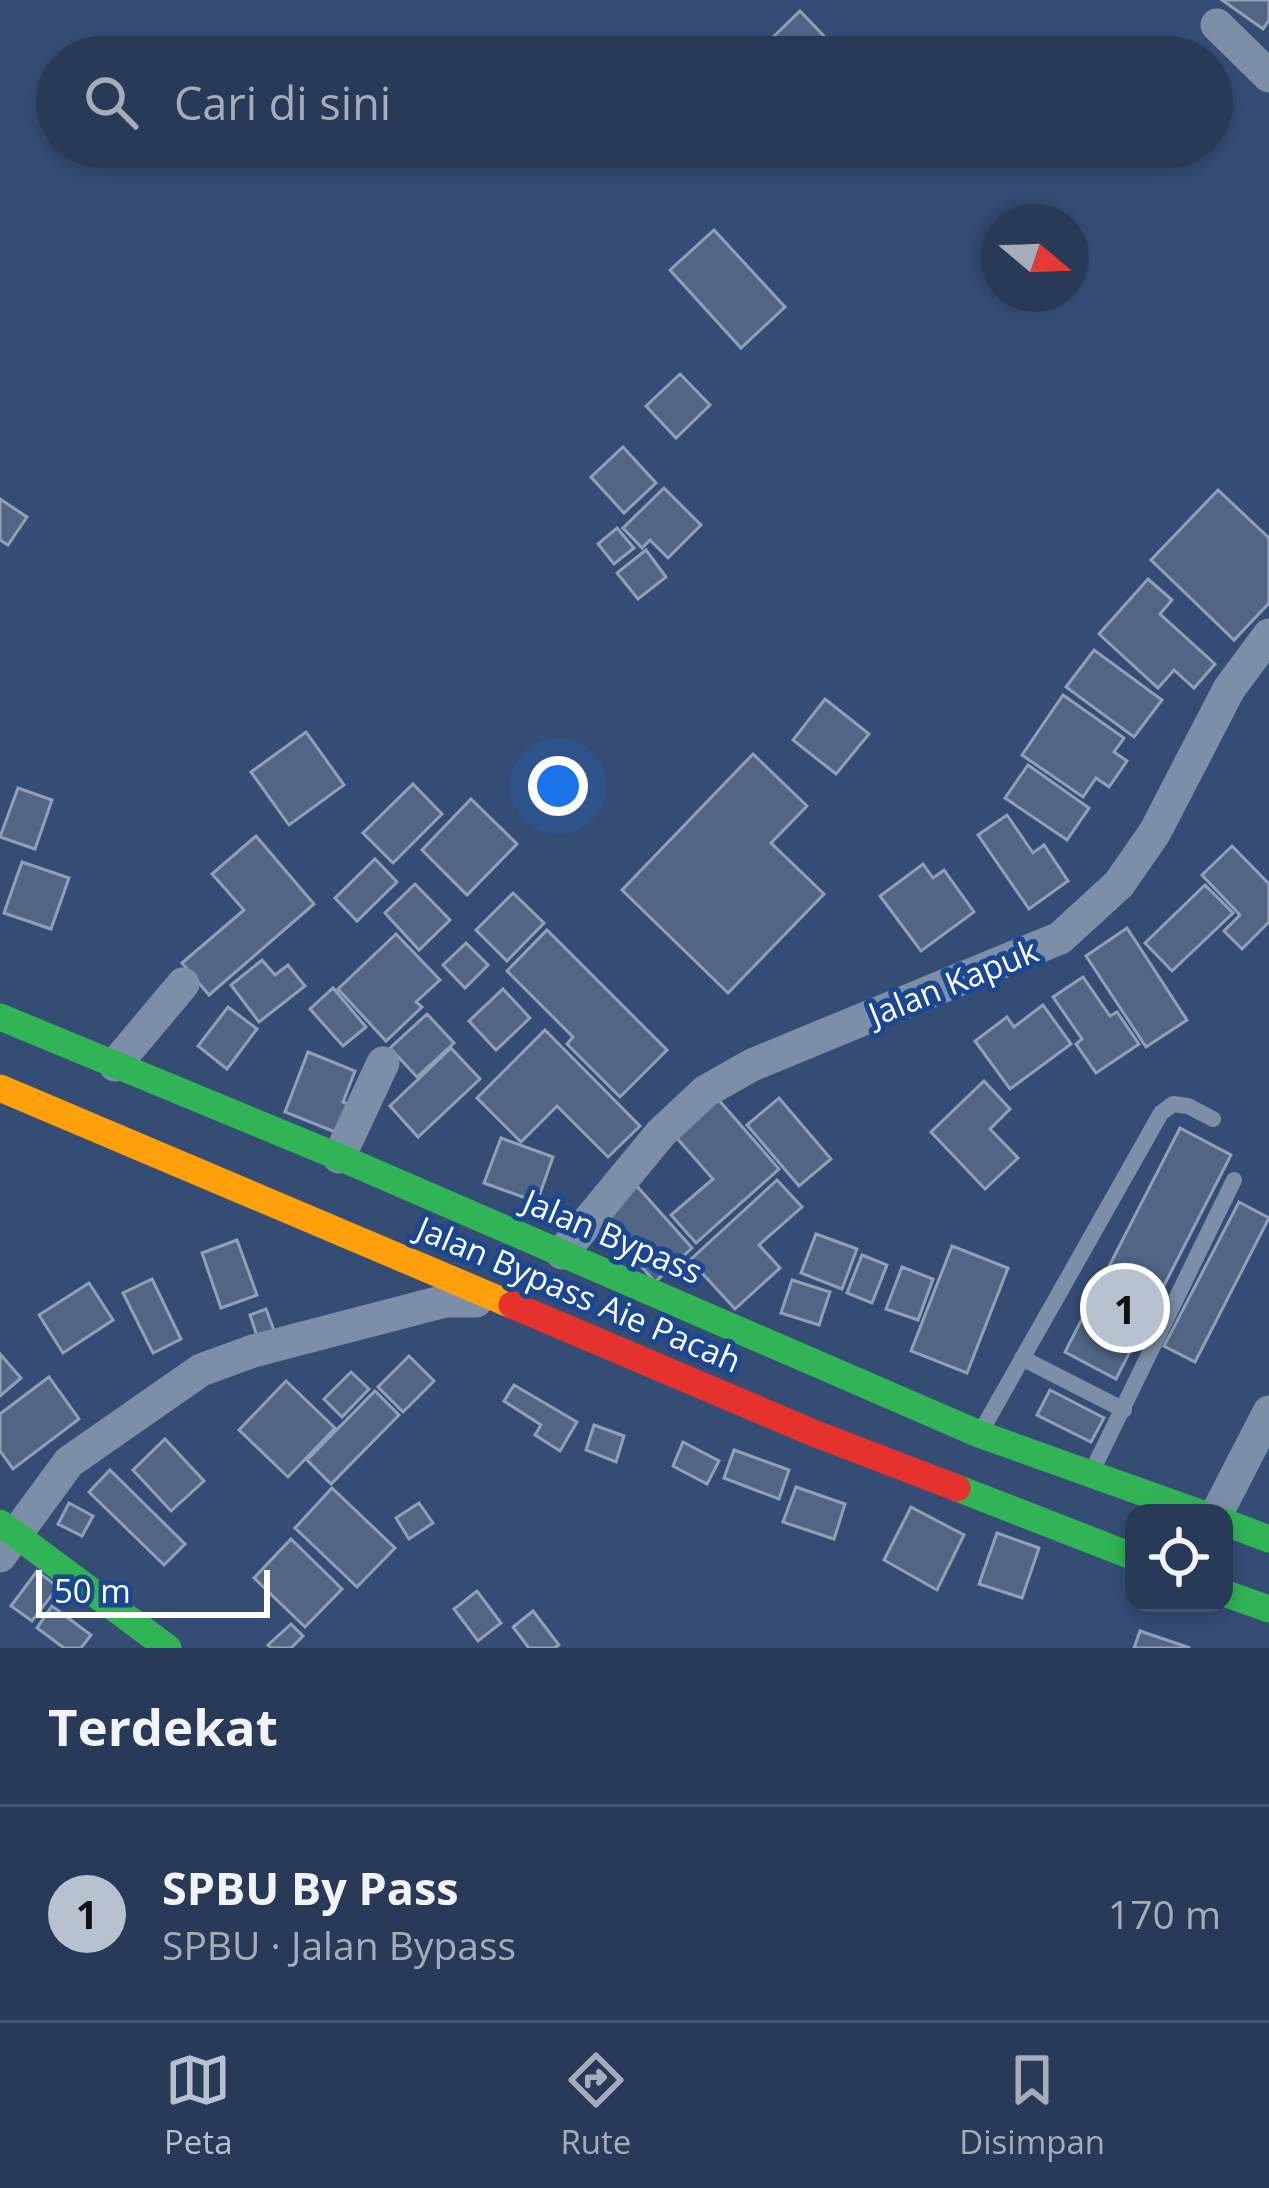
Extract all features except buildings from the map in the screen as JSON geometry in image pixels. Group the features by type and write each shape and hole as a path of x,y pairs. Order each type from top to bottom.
{"main road":[{"name":"Jalan Bypass","path":"0,1017 339,1157 980,1434 1173,1504"},
{"name":"Jalan Bypass Aie Pacah","path":"0,1088 811,1432 1125,1554"},
{"path":"1233,1525 1269,1539"},
{"path":"4,1538 168,1648"},
{"path":"1233,1595 1269,1609"}],"street":[{"path":"1217,25 1228,36"},
{"path":"1233,41 1269,76"},
{"name":"Jalan Kapuk","path":"562,1253 662,1133 706,1091 752,1065 1060,938 1119,884 1155,832 1228,689 1269,635"},
{"path":"115,1065 182,984"},
{"path":"339,1157 383,1063"},
{"path":"4,1538 69,1462 201,1370 254,1351 445,1301 500,1301"},
{"path":"1222,1504 1269,1412"}],"lane":[{"path":"980,1434 1161,1113 1173,1105 1187,1106 1213,1118"},
{"path":"1090,1476 1234,1180"},
{"path":"1022,1358 1124,1410"}],"traffic: fast":[{"path":"0,1017 339,1157 979,1434 1175,1504"},
{"path":"957,1488 1125,1553"},
{"path":"0,1523 168,1648"},
{"path":"1233,1525 1269,1539"},
{"path":"1233,1596 1269,1609"}],"traffic: slow":[{"path":"0,1088 512,1305"}],"traffic: jam":[{"path":"512,1305 811,1432 957,1488"}],"place":[{"name":"SPBU By Pass","path":"1125,1308"}]}
